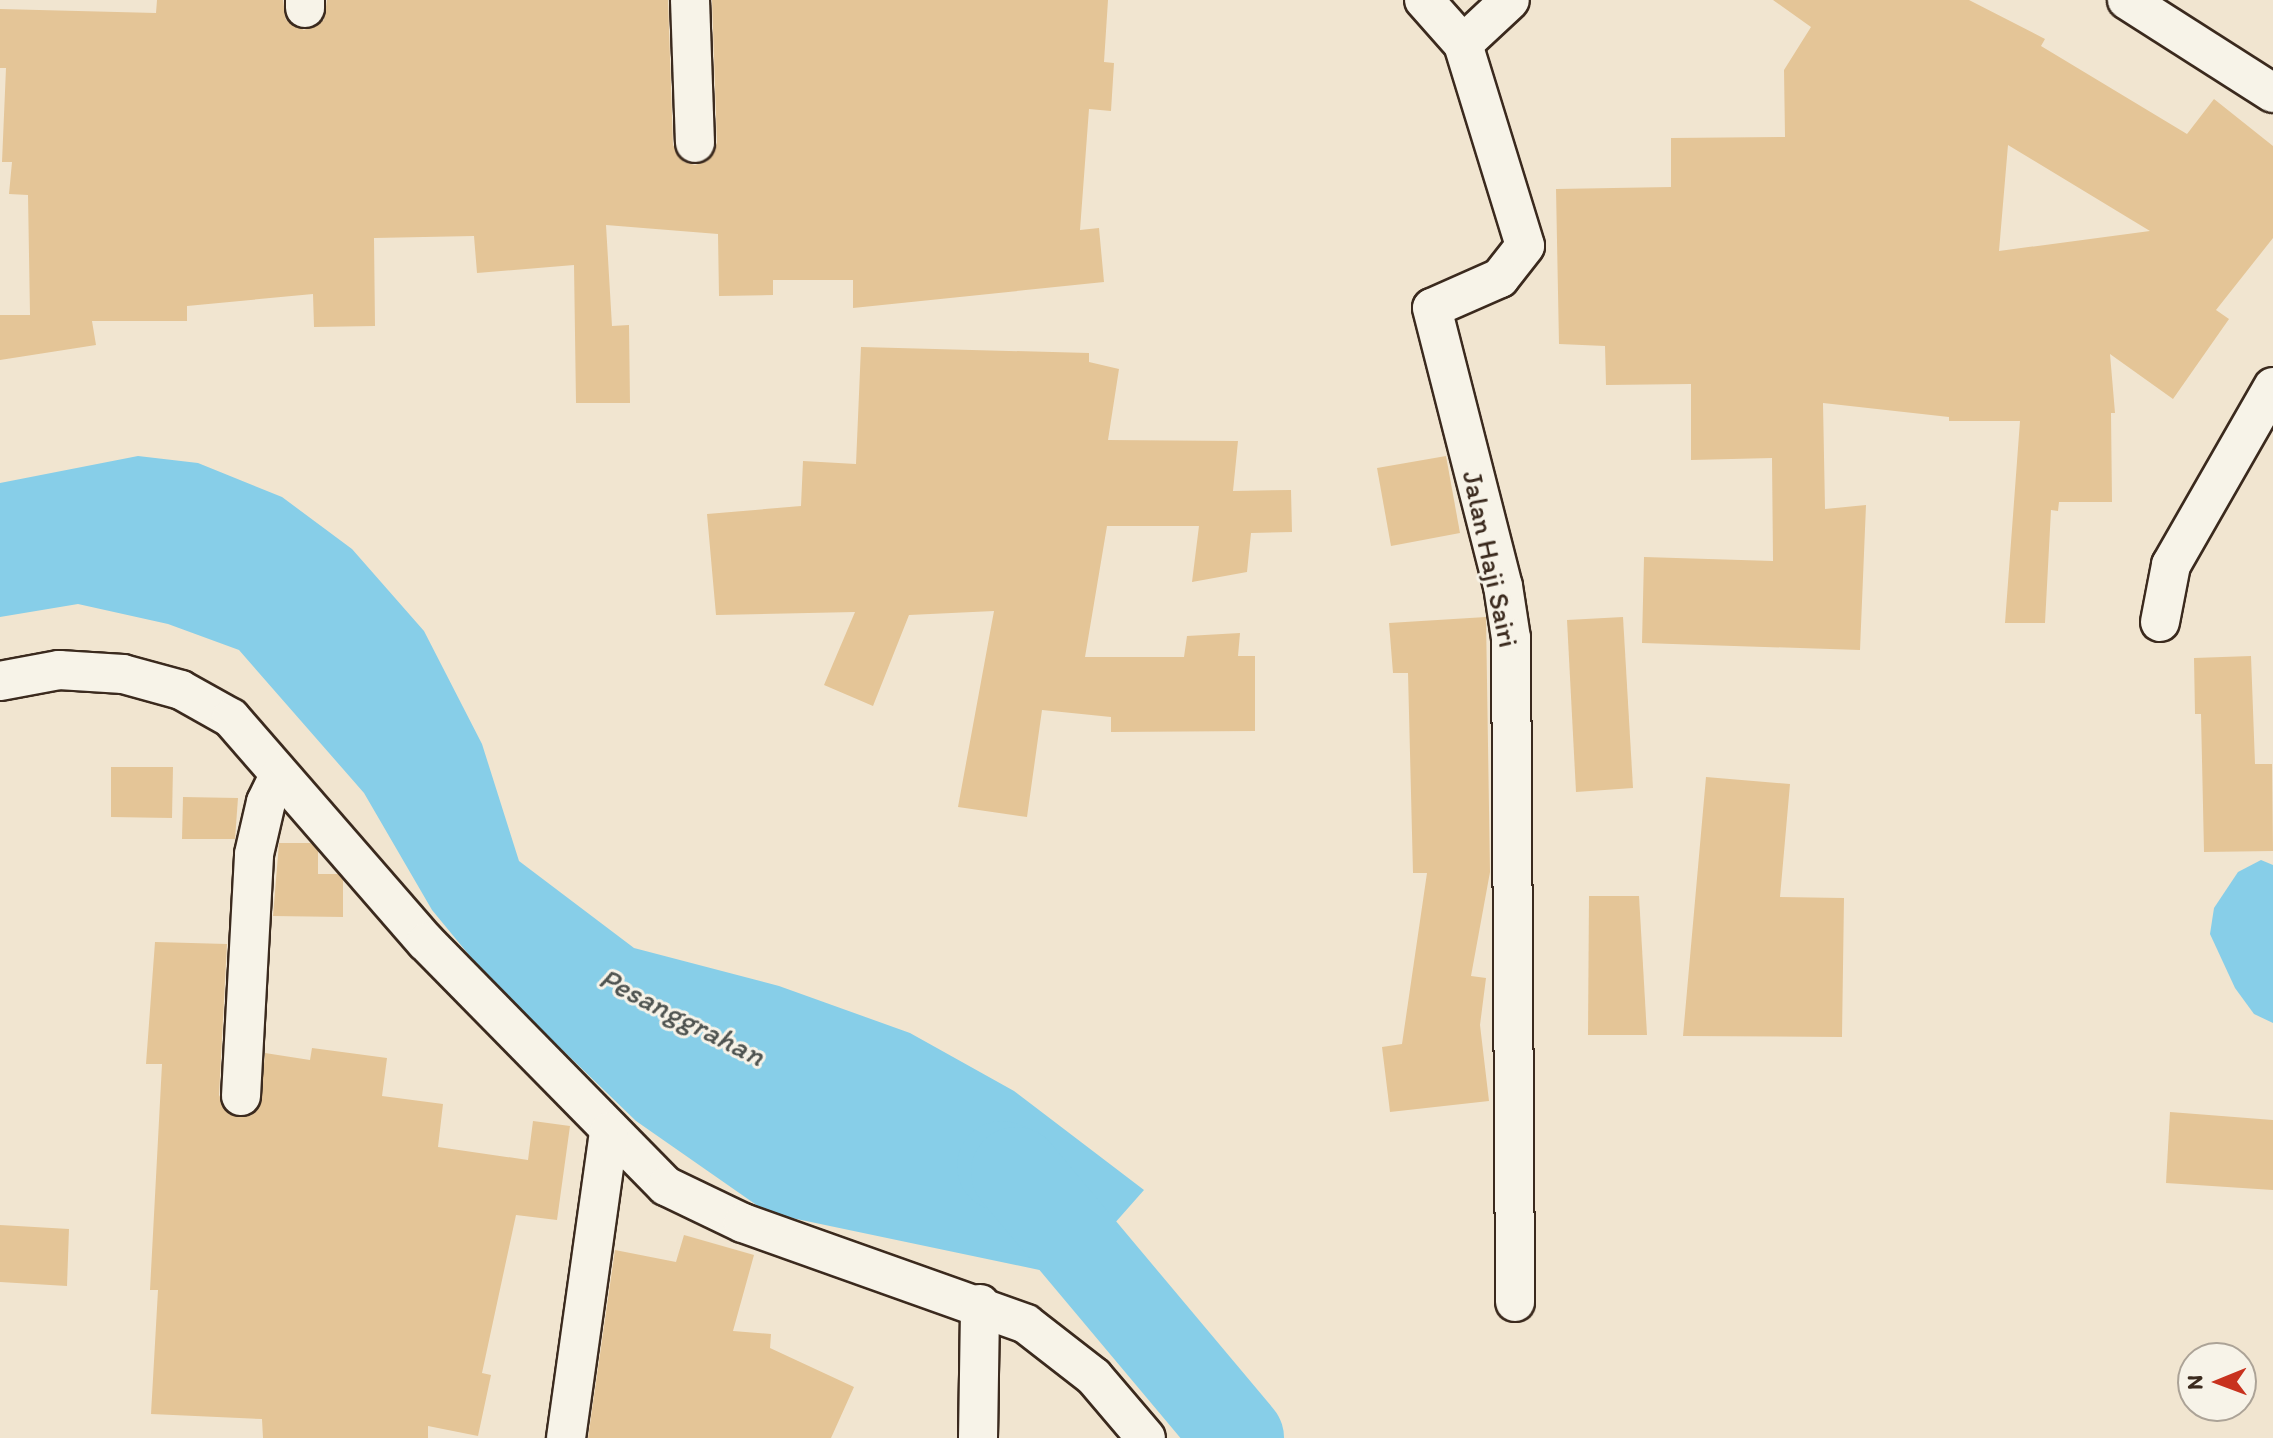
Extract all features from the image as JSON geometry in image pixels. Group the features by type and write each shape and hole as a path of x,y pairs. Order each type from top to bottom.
{"street":[{"path":"690,0 695,143"},
{"path":"1424,0 1463,44 1510,0"},
{"path":"2127,0 2273,93"},
{"name":"Jalan Haji Sairi","path":"1463,44 1525,246 1502,276 1432,308 1503,586 1511,638 1515,1302"},
{"path":"2160,622 2171,565 2273,387"},
{"path":"0,681 59,670 123,674 181,690 231,718 278,777 426,942 609,1132 666,1186 743,1223 980,1304 1026,1324 1094,1377 1146,1438"},
{"path":"241,1096 254,854 266,802 278,777"},
{"path":"566,1438 609,1132"},
{"path":"978,1438 980,1304"}],"water":[{"path":"138,456 198,463 282,497 352,549 424,631 482,744 519,861 634,948 779,986 910,1033 1014,1091 1144,1190 1068,1276 768,1213 636,1121 488,978 432,910 364,793 239,650 168,624 78,604 0,617 0,483"},
{"path":"2261,860 2273,865 2273,1023 2254,1014 2235,988 2210,934 2214,908 2238,872"}],"building":[{"path":"157,0 283,0 286,20 304,30 324,20 327,0 668,0 673,145 684,162 695,165 707,161 717,143 712,0 1108,0 1104,62 1114,63 1111,111 1089,109 1080,230 1099,228 1104,282 853,308 853,280 773,280 773,295 719,296 718,234 606,225 612,326 629,325 630,403 576,403 574,265 477,273 474,236 374,238 375,326 314,327 313,294 187,306 187,321 92,321 96,345 0,360 0,315 30,315 28,195 9,194 12,162 2,162 6,68 0,68 0,9 156,13"},
{"path":"1773,0 1969,0 2045,39 2041,46 2187,134 2214,99 2273,146 2273,238 2216,310 2229,319 2173,399 2110,354 2115,413 2111,413 2112,502 2059,502 2058,511 2051,510 2045,623 2005,623 2020,421 1949,421 1949,417 1823,403 1825,509 1866,505 1860,650 1642,643 1644,557 1773,561 1772,458 1691,460 1691,384 1606,385 1605,346 1559,344 1556,189 1671,187 1671,138 1785,137 1784,70 1811,27","holes":["2008,145 2150,231 1999,251"]},
{"path":"861,347 1089,353 1089,362 1119,369 1108,440 1238,441 1233,491 1291,490 1292,532 1251,533 1247,572 1192,582 1199,526 1107,526 1085,657 1184,657 1187,636 1240,633 1238,656 1255,656 1255,731 1111,732 1111,717 1042,710 1027,817 958,807 994,611 909,615 873,706 824,685 855,612 716,615 707,514 801,506 803,461 856,464"},
{"path":"1446,456 1460,533 1391,546 1377,468"},
{"path":"1486,617 1490,872 1471,976 1486,978 1480,1025 1489,1101 1390,1112 1382,1047 1402,1044 1427,873 1413,873 1408,673 1393,673 1389,623"},
{"path":"1623,617 1633,788 1576,792 1567,620"},
{"path":"2251,656 2255,764 2272,764 2273,851 2204,852 2201,714 2195,714 2194,658"},
{"path":"111,767 173,767 172,818 111,817"},
{"path":"1706,777 1790,784 1780,897 1844,898 1842,1037 1683,1036"},
{"path":"183,797 238,798 235,839 182,839"},
{"path":"279,843 311,843 318,851 318,874 338,874 343,880 343,917 273,916"},
{"path":"1589,896 1639,896 1647,1035 1588,1035"},
{"path":"155,942 227,944 219,1095 230,1115 250,1116 260,1107 265,1053 310,1060 312,1048 387,1058 382,1096 443,1104 438,1147 528,1160 533,1121 570,1126 557,1220 516,1215 482,1373 491,1375 478,1436 428,1426 428,1438 263,1438 262,1419 151,1414 158,1290 150,1290 162,1064 146,1064"},
{"path":"2170,1112 2273,1120 2273,1190 2166,1183"},
{"path":"0,1225 69,1229 67,1286 0,1282"},
{"path":"684,1235 754,1255 733,1331 771,1334 770,1348 854,1387 831,1438 588,1438 615,1250 676,1262"}],"waterway":[{"name":"Pesanggrahan","path":"1002,1166 1016,1172 1239,1438"}]}
